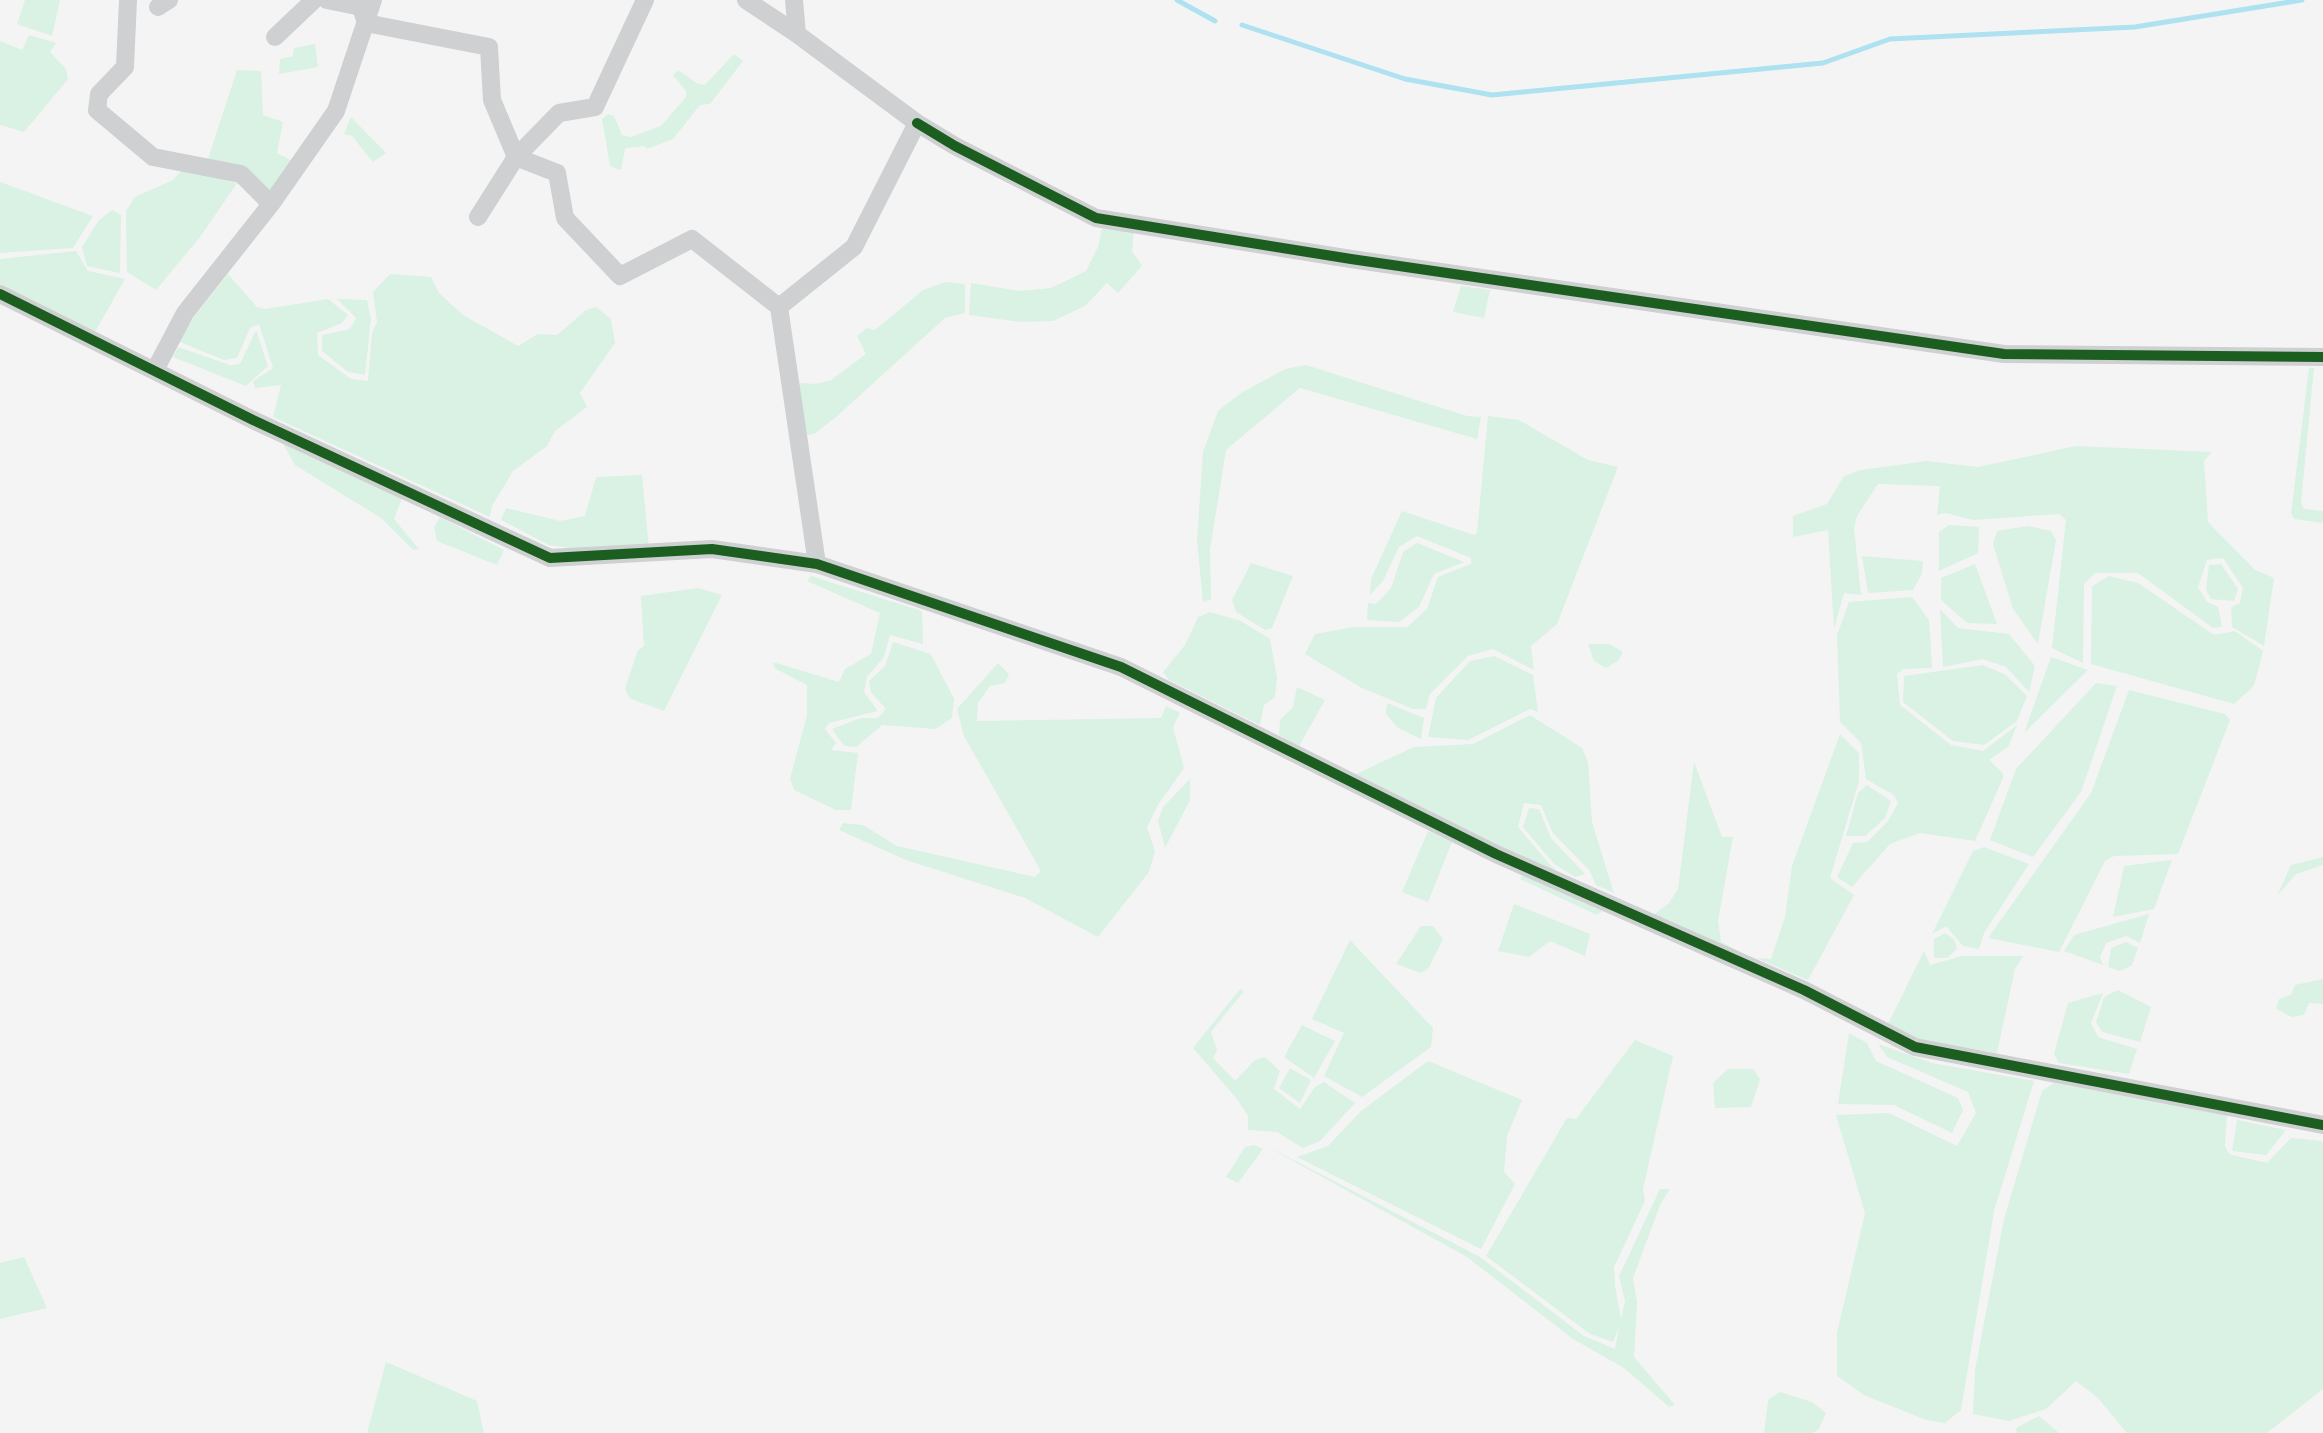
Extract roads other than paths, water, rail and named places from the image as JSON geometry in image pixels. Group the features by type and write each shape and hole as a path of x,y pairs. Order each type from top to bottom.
{"street":[{"path":"128,0 125,67 99,94 97,110 153,157 241,174 271,204"},
{"path":"275,37 314,0"},
{"path":"327,0 361,7 366,23"},
{"path":"155,370 185,313 271,204 336,111 373,0"},
{"path":"478,217 516,157 559,113 595,107 645,0"},
{"path":"746,0 917,123 955,146 1096,218 1351,259 2004,354 2323,357"},
{"path":"794,0 797,34"},
{"path":"366,23 489,47 492,100 516,157 557,173 565,218 620,276 692,239 779,307 817,564"},
{"path":"779,307 854,247 917,123"},
{"path":"0,294 253,420 550,558 712,549 817,564 1121,667 1496,854 1804,990 1915,1047 2323,1125"}],"waterway":[{"path":"1177,0 1215,21"},
{"path":"1242,25 1405,79 1492,95 1823,63 1890,39 2135,27 2302,0"}]}
